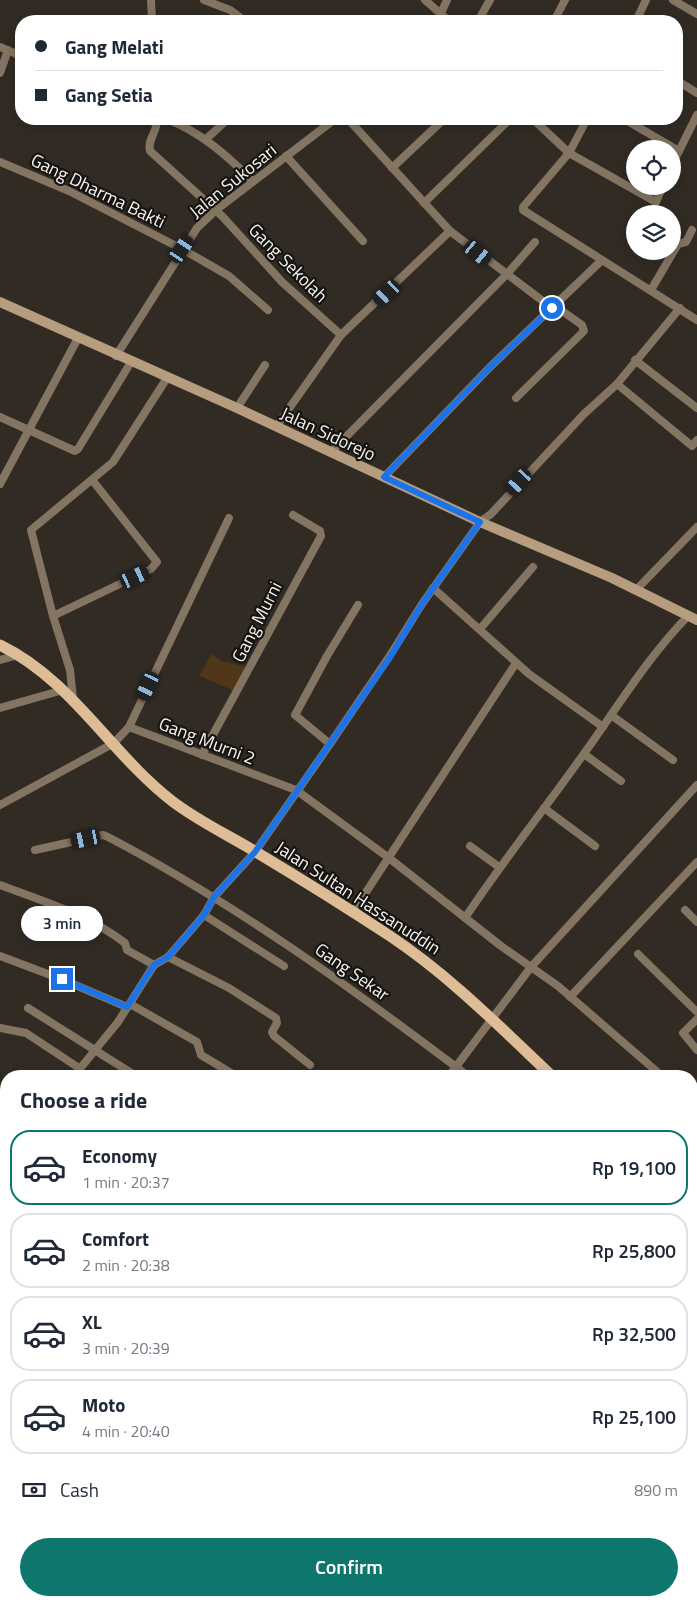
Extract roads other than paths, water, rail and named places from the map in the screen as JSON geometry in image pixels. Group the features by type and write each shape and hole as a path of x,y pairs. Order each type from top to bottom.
{"main road":[{"name":"Jalan Sultan Hassanuddin","path":"0,645 18,655 73,699 173,802 353,912 438,970 545,1070"}],"street":[{"path":"151,0 152,15"},
{"path":"204,0 230,10 237,15"},
{"path":"425,0 441,13 447,0"},
{"path":"481,15 490,0"},
{"path":"557,15 566,0"},
{"path":"639,15 646,0"},
{"path":"673,0 697,14"},
{"path":"0,47 15,53"},
{"path":"0,73 8,50"},
{"path":"683,84 697,93"},
{"path":"681,148 697,115"},
{"name":"Gang Sekolah","path":"156,125 155,132 149,144 150,151 216,210 282,282 341,335"},
{"path":"182,125 190,128 230,157 253,181"},
{"path":"206,139 221,125"},
{"name":"Jalan Sukosari","path":"116,356 197,228 216,210 327,125"},
{"path":"353,125 450,231 506,276 582,325 584,331 516,398"},
{"path":"392,168 438,125"},
{"path":"424,203 504,125"},
{"path":"539,125 569,153 626,185"},
{"path":"584,125 569,153 523,209 549,228 697,320"},
{"path":"634,125 659,140"},
{"path":"286,156 363,241"},
{"name":"Gang Dharma Bakti","path":"0,162 69,190 182,249 229,276 268,310"},
{"path":"644,195 656,202 659,195"},
{"path":"651,290 678,244 686,242 692,230"},
{"path":"276,428 341,335 450,231"},
{"path":"331,452 506,276 535,242"},
{"path":"384,477 490,367 602,260"},
{"name":"Jalan Sidorejo","path":"0,302 116,356 237,408 276,428 480,522 612,578 692,618"},
{"path":"0,1028 26,1033 79,1068 96,1050 129,1005 154,965 168,957 204,915 214,897 255,852 480,522 491,514 559,441 617,384 680,308"},
{"path":"0,484 27,430 78,338"},
{"path":"635,360 697,408"},
{"path":"0,417 71,451 78,449 131,362"},
{"path":"237,408 265,365"},
{"path":"73,699 70,670 53,616 31,530 93,481 118,455 167,378"},
{"path":"617,384 692,446 697,440"},
{"path":"53,616 152,569 156,564 156,560 93,481"},
{"name":"Gang Murni","path":"202,755 321,536 317,529 293,515"},
{"path":"0,805 114,743 128,727 229,518"},
{"path":"636,590 697,527"},
{"path":"480,629 533,567"},
{"path":"434,588 516,663 603,727"},
{"path":"330,744 295,716 327,656 358,605"},
{"path":"465,918 499,867 584,754 653,655 692,618"},
{"path":"0,660 18,655"},
{"path":"353,912 516,663"},
{"path":"0,708 63,690"},
{"path":"611,715 673,760"},
{"name":"Gang Murni 2","path":"128,727 296,790 389,858 570,997 655,1070"},
{"path":"584,754 621,781"},
{"path":"454,1070 531,967 697,785"},
{"path":"544,808 594,846"},
{"name":"Gang Sekar","path":"34,850 106,836 167,868 214,897 342,982 460,1070"},
{"path":"470,846 499,867"},
{"path":"570,997 697,862"},
{"path":"0,885 46,902 105,929 125,943 127,950 154,965"},
{"path":"685,910 697,922"},
{"path":"204,915 284,966"},
{"path":"638,954 697,1012"},
{"path":"0,956 129,1005 197,1042 201,1055 226,1070"},
{"path":"168,957 229,988 276,1018 277,1023 272,1032 274,1036 310,1065"},
{"path":"28,1008 127,1070"},
{"path":"697,1019 683,1033 697,1050"}]}
